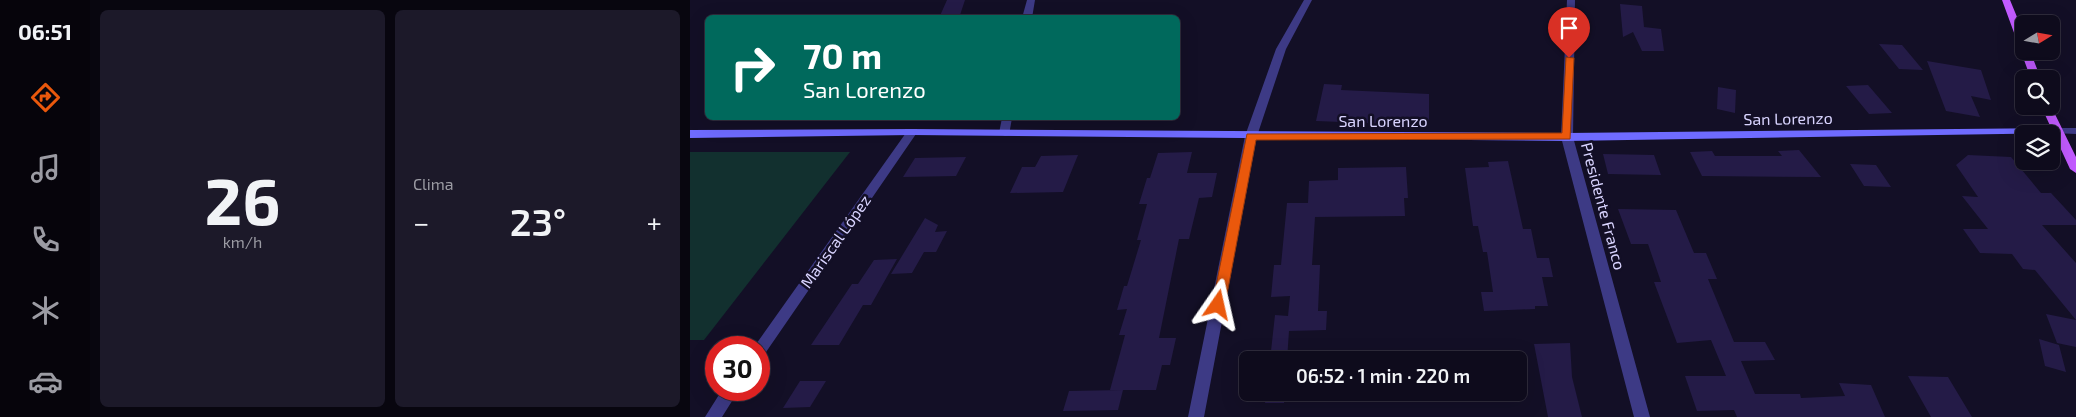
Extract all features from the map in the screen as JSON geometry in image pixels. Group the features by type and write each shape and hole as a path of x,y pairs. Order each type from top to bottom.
{"main road":[{"path":"2006,0 2015,24"},
{"path":"2060,137 2076,169"}],"street":[{"path":"1028,15 1031,0"},
{"path":"1196,417 1251,136 1281,49 1308,0"},
{"name":"Presidente Franco","path":"1571,0 1567,137 1642,417"},
{"path":"1005,133 1007,120"},
{"name":"San Lorenzo","path":"2060,131 2076,131"},
{"name":"San Lorenzo","path":"690,134 912,132 1567,137 2015,132"},
{"name":"Mariscal López","path":"769,336 912,132"},
{"path":"713,417 724,401"}],"green space":[{"path":"690,152 850,152 707,336 705,336 704,340 690,340"}],"building":[{"path":"947,0 965,0 960,15 940,15"},
{"path":"1620,4 1642,6 1644,27 1661,29 1664,51 1642,51 1633,32 1623,37"},
{"path":"1879,44 1902,45 1923,70 1899,69"},
{"path":"1927,61 1981,70 1991,100 1971,96 1980,117 1946,111"},
{"path":"1324,84 1342,85 1341,90 1429,94 1429,125 1392,123 1391,127 1368,123 1316,121"},
{"path":"1868,85 1892,113 1869,114 1846,86"},
{"path":"1718,87 1736,90 1735,113 1717,109"},
{"path":"1799,150 1821,177 1702,176 1690,152 1712,151 1715,156 1782,156 1778,151"},
{"path":"1192,152 1187,173 1217,173 1212,197 1199,198 1189,239 1179,239 1159,338 1176,338 1170,365 1162,365 1156,390 1110,390 1125,335 1119,335 1127,309 1117,310 1124,286 1127,286 1141,240 1137,240 1147,204 1139,204 1147,178 1150,178 1158,153"},
{"path":"1603,154 1654,155 1661,175 1608,174"},
{"path":"1078,155 1063,192 1010,193 1022,167 1035,167 1041,156"},
{"path":"1968,155 2011,157 2015,162 2015,170 2022,170 2041,193 2051,193 2076,220 2076,225 2042,225 2076,263 2076,320 2035,270 2023,269 2012,254 1980,253 1963,229 1988,229 1962,196 1978,197 1956,165"},
{"path":"966,157 956,176 903,177 915,158"},
{"path":"1508,161 1523,229 1531,229 1537,258 1549,258 1553,277 1542,277 1548,306 1535,306 1535,309 1484,311 1481,292 1493,292 1487,252 1483,252 1478,226 1473,226 1465,168 1489,167 1488,162"},
{"path":"1850,164 1876,165 1891,187 1864,186"},
{"path":"1406,167 1408,198 1404,198 1405,216 1315,217 1312,265 1320,265 1318,311 1327,311 1326,330 1289,331 1288,351 1271,351 1275,315 1288,316 1290,296 1271,297 1274,265 1281,265 1287,203 1308,203 1309,181 1338,180 1338,168"},
{"path":"1618,209 1676,210 1694,253 1706,253 1717,279 1708,279 1734,342 1765,342 1775,360 1741,361 1755,394 1800,394 1801,398 1845,396 1839,383 1871,385 1885,417 1737,417 1734,410 1697,411 1685,376 1726,376 1711,340 1677,343 1654,282 1661,282 1648,244 1631,244"},
{"path":"925,218 938,225 935,232 947,231 936,252 924,252 912,273 891,274"},
{"path":"897,259 871,305 863,305 839,345 811,345 852,284 858,284 874,260"},
{"path":"2046,314 2076,320 2076,347 2057,343"},
{"path":"2039,339 2059,345 2066,372 2045,366"},
{"path":"1570,343 1572,377 1582,417 1548,417 1534,344"},
{"path":"1908,376 1948,377 1972,417 1931,417"},
{"path":"800,381 826,381 810,407 783,408"},
{"path":"1123,390 1118,410 1063,411 1069,391"},
{"path":"1265,401 1284,401 1284,403 1265,403"}],"route":[{"path":"1218,305 1251,136 1567,137 1569,58"}]}
